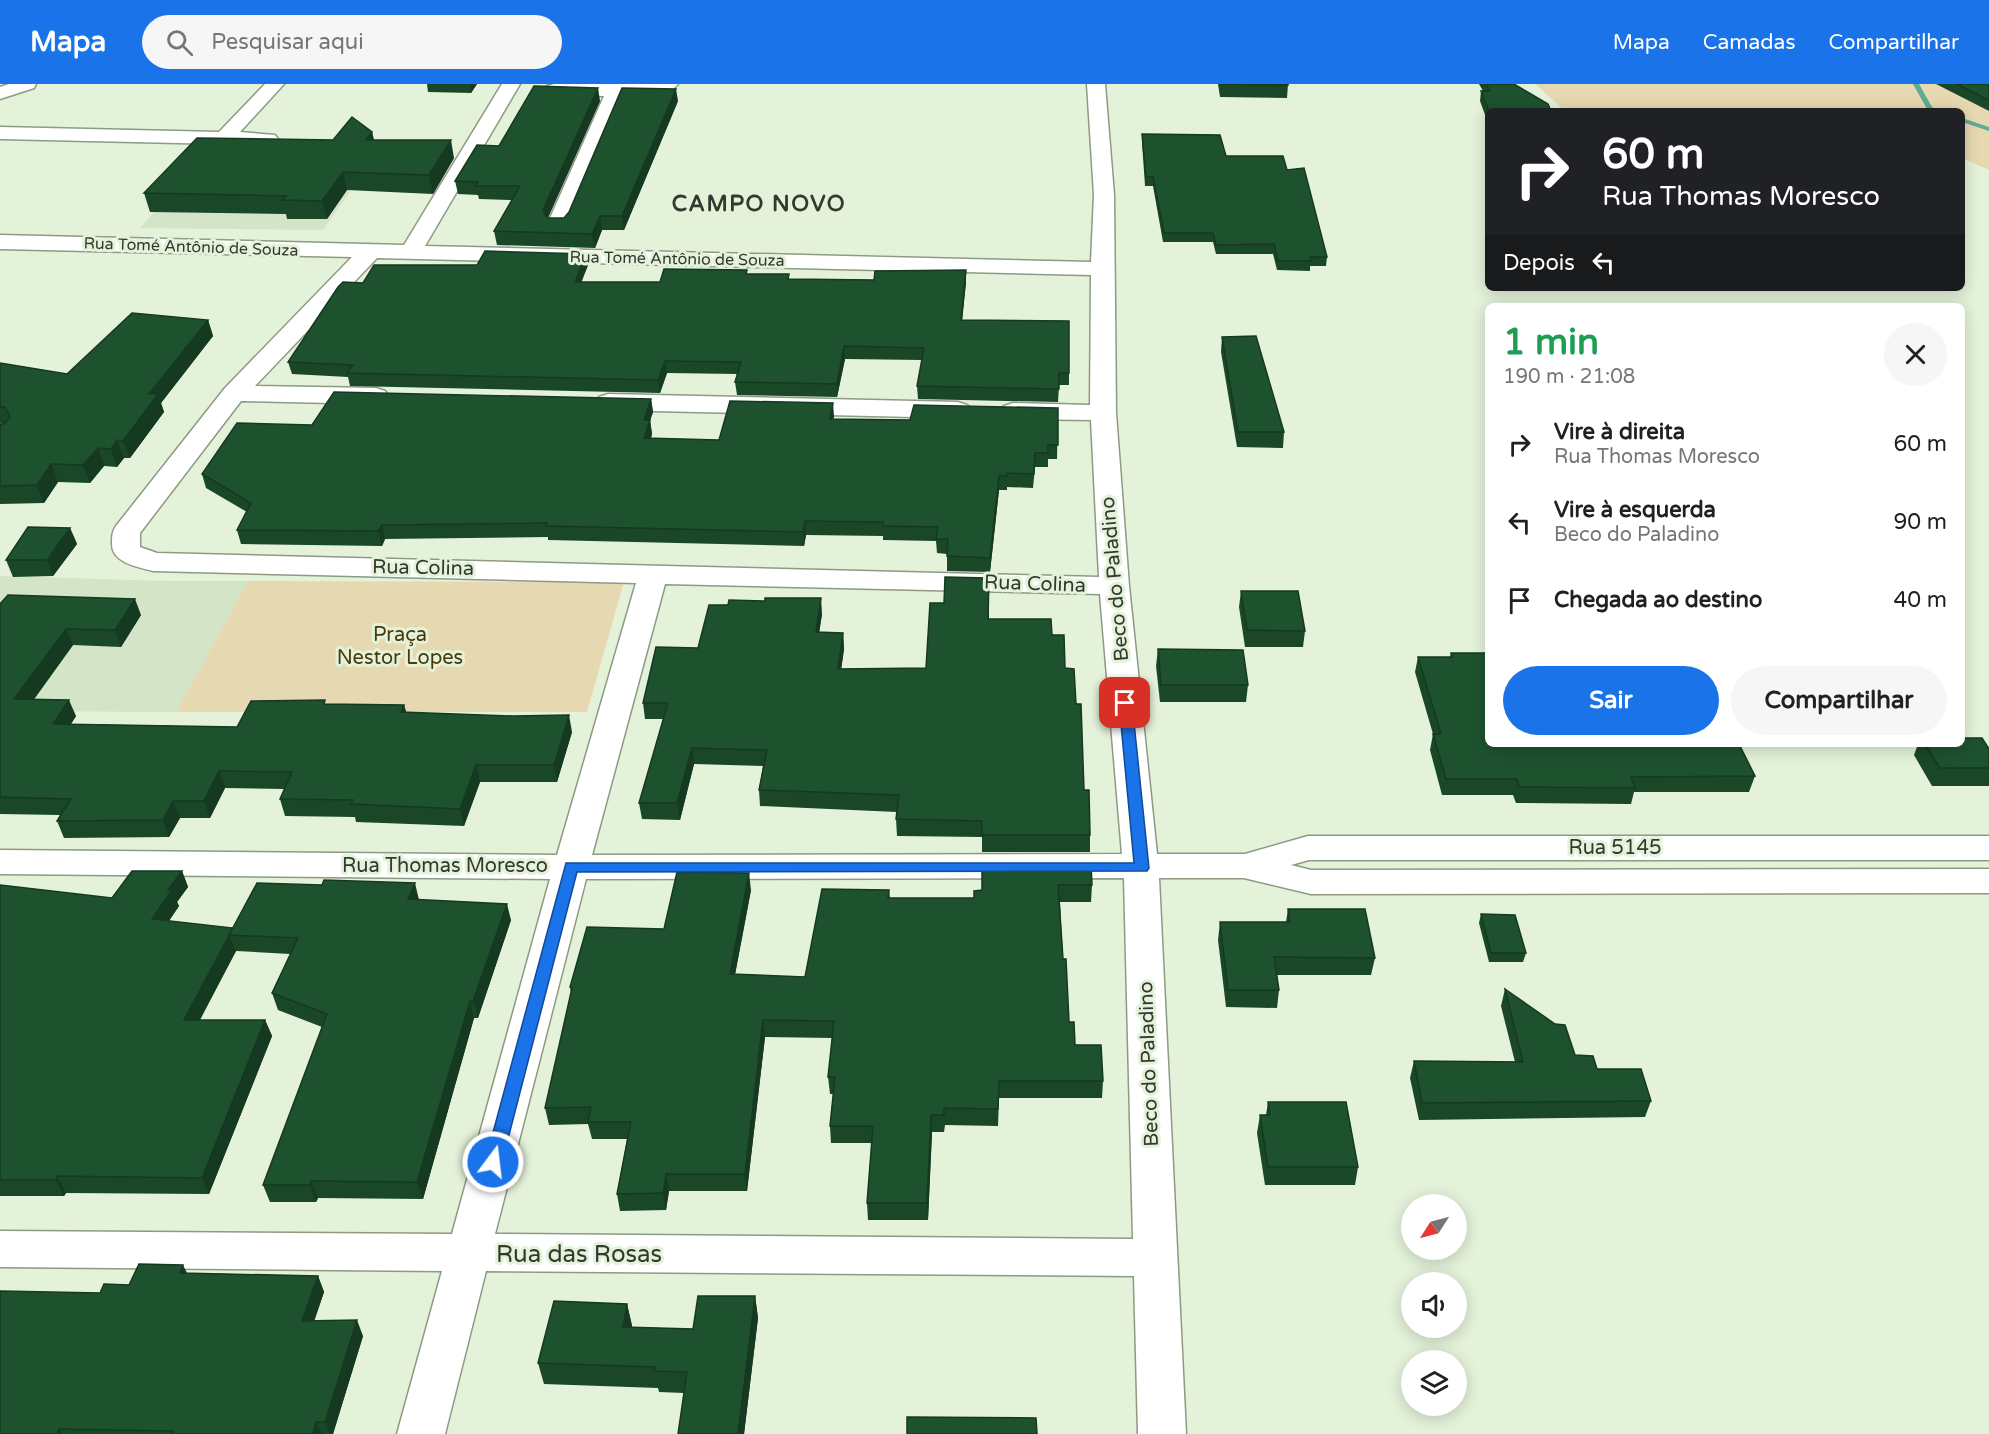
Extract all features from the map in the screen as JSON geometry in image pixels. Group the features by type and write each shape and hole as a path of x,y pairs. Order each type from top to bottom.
{"street":[{"path":"0,93 27,84"},
{"path":"224,138 275,84"},
{"path":"410,253 522,89 649,90 669,84"},
{"name":"Beco do Paladino","path":"1096,84 1104,195 1103,413 1114,586 1141,868 1162,1434"},
{"path":"558,225 616,90"},
{"path":"0,133 280,140"},
{"name":"Rua Tomé Antônio de Souza","path":"0,242 1102,269"},
{"name":"Rua Colina","path":"370,252 234,393 126,532 126,552 153,562 1114,586"},
{"path":"234,393 401,397"},
{"path":"579,401 1103,413"},
{"path":"421,1434 571,867 653,573"},
{"name":"Rua 5145","path":"1244,866 1308,848 1989,848"},
{"path":"1839,848 1855,880"},
{"name":"Rua Thomas Moresco","path":"0,862 571,867 1141,868"},
{"name":"Rua 5145","path":"1141,868 1244,866 1311,882 1989,881"},
{"name":"Rua das Rosas","path":"0,1249 1157,1258"}],"shaded area":[{"path":"205,155 375,157 323,230 140,228"},
{"path":"0,576 248,581 176,712 0,711"}],"green space":[{"path":"1535,84 1962,84 1989,111 1989,170 1965,159 1965,108 1562,108"},
{"name":"Praça Nestor Lopes","path":"248,581 624,582 587,712 176,712"}],"building":[{"path":"1221,84 1288,84 1288,85"},
{"path":"1486,84 1514,84 1548,104 1550,108 1488,108 1481,91 1490,91"},
{"path":"1957,84 1989,84 1989,100"},
{"path":"534,86 598,88 543,210 547,218 564,218 569,212 622,88 676,89 622,216 600,216 592,234 494,231 520,186 476,186 478,182 455,181 477,145 499,146"},
{"path":"352,117 372,132 366,140 451,140 429,175 343,172 322,201 282,200 286,196 144,193 197,138 333,140"},
{"path":"1142,134 1220,135 1226,156 1283,156 1287,170 1304,168 1327,257 1310,257 1311,261 1278,261 1274,244 1216,245 1213,233 1164,233 1153,177 1146,177"},
{"path":"485,251 586,254 575,282 660,282 664,269 747,270 746,274 789,274 788,279 874,280 875,271 966,270 961,320 1069,321 1069,373 1059,373 1059,389 917,386 924,348 844,346 837,384 735,382 741,362 665,361 658,380 347,373 353,365 288,362 343,282 363,283 374,265 477,265"},
{"path":"132,313 208,320 149,394 158,394 123,441 117,440 111,449 98,448 83,465 51,464 37,485 0,486 0,424 4,424 10,417 5,407 0,407 0,363 67,374"},
{"path":"1256,336 1284,432 1238,432 1222,337"},
{"path":"334,392 651,399 644,420 650,420 644,438 719,440 730,401 833,403 830,419 910,420 914,405 1058,408 1058,445 1048,445 1048,453 1035,453 1034,474 1007,473 1007,476 999,476 990,558 947,556 948,539 936,539 938,527 883,526 883,522 805,521 803,532 546,526 547,523 382,525 378,531 237,530 251,503 202,474 237,423 312,425"},
{"path":"28,527 70,528 47,560 6,560"},
{"path":"945,577 989,578 988,619 1051,619 1052,635 1064,635 1065,668 1074,669 1076,704 1081,704 1084,790 1089,790 1090,835 982,835 982,821 896,819 899,795 759,790 767,750 692,748 677,803 639,803 668,703 643,703 656,647 698,648 709,605 728,605 729,600 821,598 816,632 843,633 838,669 926,668 930,603 944,603"},
{"path":"1241,591 1298,591 1305,631 1247,630"},
{"path":"8,595 135,599 115,630 66,629 14,699 69,700 53,724 237,727 251,701 325,700 324,704 404,705 401,712 513,716 569,715 554,765 476,765 460,809 351,804 353,800 280,799 292,772 219,771 204,801 173,801 163,820 57,821 71,799 0,797 0,604"},
{"path":"1158,649 1243,650 1248,685 1161,685"},
{"path":"1451,653 1485,653 1485,747 1740,747 1755,776 1631,777 1635,788 1519,787 1517,779 1446,779 1433,734 1441,734 1418,657 1452,657"},
{"path":"1965,738 1982,738 1989,749 1989,768 1940,768 1927,747 1965,747"},
{"path":"982,864 1091,864 1092,885 1058,885 1063,959 1066,959 1069,1022 1074,1022 1075,1045 1101,1045 1103,1081 999,1081 998,1109 944,1108 944,1115 931,1115 927,1203 867,1203 873,1126 830,1126 835,1077 828,1077 834,1021 763,1020 745,1174 666,1174 663,1193 617,1194 631,1122 588,1122 591,1107 545,1108 572,988 570,987 587,927 664,929 677,872 749,873 730,974 805,977 822,889 889,890 888,898 974,898 974,891 982,890"},
{"path":"132,871 182,871 168,890 172,890 152,919 233,928 184,1020 265,1020 202,1178 57,1176 56,1180 0,1180 0,885 112,898"},
{"path":"324,880 415,883 408,899 507,904 473,1001 470,1001 417,1182 311,1181 310,1185 263,1185 327,1014 272,993 298,938 229,935 257,883 322,885"},
{"path":"1288,909 1365,909 1375,958 1274,957 1279,990 1228,990 1220,922 1290,922"},
{"path":"1481,914 1515,915 1526,953 1491,953"},
{"path":"1505,989 1555,1024 1565,1025 1575,1055 1593,1056 1597,1069 1641,1069 1651,1101 1422,1103 1414,1061 1523,1062"},
{"path":"1268,1102 1346,1102 1358,1167 1268,1167 1260,1115 1270,1115"},
{"path":"139,1264 183,1265 180,1273 318,1276 302,1321 357,1320 325,1422 316,1422 313,1434 172,1434 173,1431 59,1429 57,1434 0,1434 0,1291 100,1293 104,1284 129,1285"},
{"path":"698,1296 755,1296 738,1434 678,1434 687,1372 654,1371 655,1367 538,1363 554,1301 627,1304 623,1327 693,1329"},
{"path":"907,1417 1036,1418 1037,1434 907,1434"}],"waterway":[{"path":"1916,84 1929,108"},
{"path":"1965,121 1989,129"}],"district":[{"name":"CAMPO NOVO","path":"759,204"}],"route":[{"path":"493,1162 571,867 1141,868 1125,703"}]}
